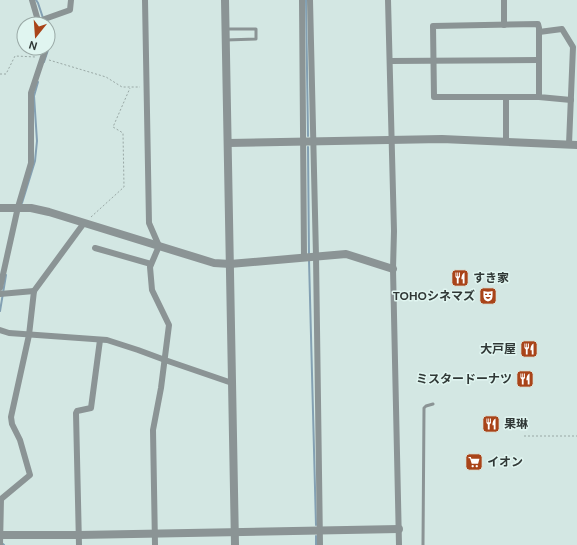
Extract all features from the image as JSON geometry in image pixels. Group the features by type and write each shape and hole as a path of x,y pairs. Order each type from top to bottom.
{"street":[{"path":"32,0 37,16"},
{"path":"56,16 70,10 71,0"},
{"path":"145,0 149,222 159,246 150,267 152,290 169,324 161,388 153,430 155,545"},
{"path":"225,0 235,545"},
{"path":"302,0 304,257"},
{"path":"310,0 316,256 320,545"},
{"path":"388,0 394,231 393,270 399,545"},
{"path":"504,0 504,25"},
{"path":"539,97 538,24 433,26 434,97 539,97 571,100"},
{"path":"228,143 442,139 573,144 571,100 573,47 562,29 539,32"},
{"path":"0,288 2,265 31,163 31,93 43,58"},
{"path":"390,61 538,60"},
{"path":"506,97 506,141"},
{"path":"0,208 31,208 49,212 214,263 230,264 346,254 393,270"},
{"path":"0,545 0,499 30,475 20,440 12,424 11,417 29,335 34,292 84,223"},
{"path":"95,248 151,264"},
{"path":"0,294 34,292"},
{"path":"0,330 9,334 107,340 232,382"},
{"path":"79,545 76,413 77,410 91,408 100,340"},
{"path":"0,535 155,534 399,529"}],"lane":[{"path":"226,29 256,29 256,39 226,40"},
{"path":"423,545 424,408 433,404"}],"path":[{"path":"0,74 6,74 15,56 43,58 106,77 122,87 147,87"},
{"path":"84,223 124,187 123,133 112,127 130,88"},
{"path":"524,436 577,436"}],"waterway":[{"path":"36,0 42,16"},
{"path":"306,0 308,136"},
{"path":"44,62 46,56"},
{"path":"22,203 35,161 37,141 34,96 38,82"},
{"path":"308,147 309,256"},
{"path":"309,260 316,525"},
{"path":"0,311 6,275"},
{"path":"316,536 316,545"}],"place":[{"name":"すき家","path":"460,278"},
{"name":"TOHOシネマズ","path":"488,296"},
{"name":"大戸屋","path":"529,349"},
{"name":"ミスタードーナツ","path":"525,379"},
{"name":"果琳","path":"491,424"},
{"name":"イオン","path":"474,462"}]}
